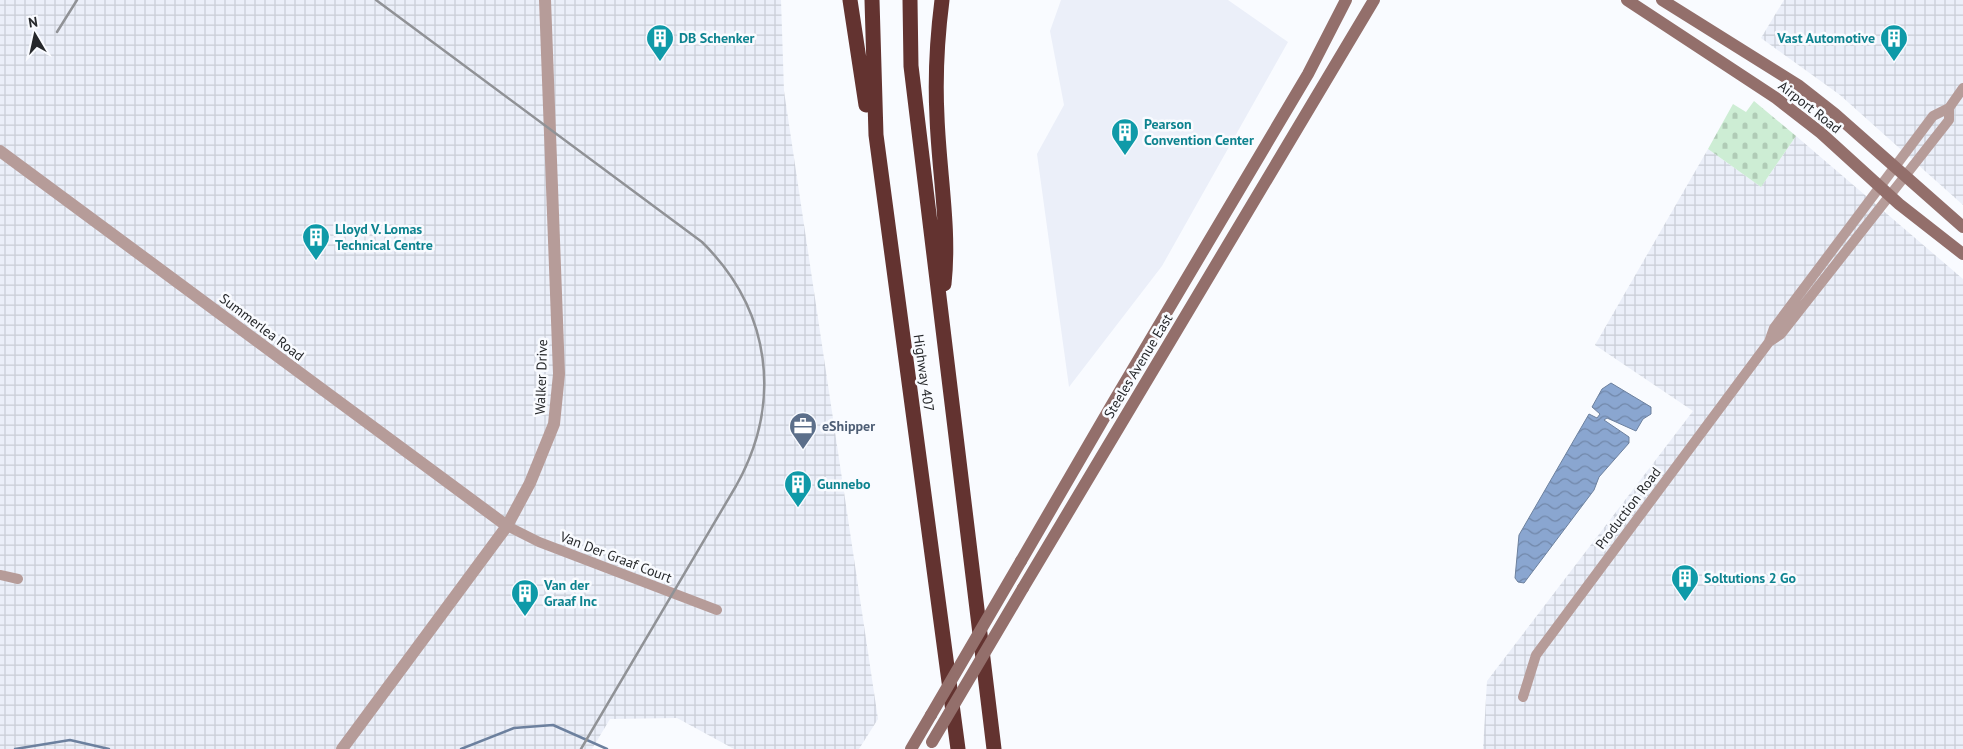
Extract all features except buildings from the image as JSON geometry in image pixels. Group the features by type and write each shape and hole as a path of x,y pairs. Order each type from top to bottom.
{"highway":[{"path":"850,0 866,105 876,135"},
{"name":"Highway 407","path":"872,0 876,135 958,749"},
{"name":"Highway 407","path":"910,0 911,66 994,749"},
{"path":"941,306 947,255 937,117 936,62 942,0"}],"main road":[{"name":"Steeles Avenue East","path":"911,749 1129,375 1308,74 1346,0"},
{"name":"Steeles Avenue East","path":"930,746 1374,0"},
{"name":"Airport Road","path":"1627,0 1776,98 1821,133 1884,190 1963,254"},
{"name":"Airport Road","path":"1662,0 1798,85 1835,114 1963,227"}],"street":[{"name":"Walker Drive","path":"342,749 507,526 530,483 554,424 559,374 545,0"},
{"path":"1900,172 1933,116 1948,108 1963,88"},
{"path":"1900,172 1949,120 1948,108"},
{"name":"Summerlea Road","path":"0,151 507,526"},
{"name":"Production Road","path":"1523,697 1536,655 1769,342 1774,328 1900,172"},
{"name":"Van Der Graaf Court","path":"507,526 540,542 717,610"},
{"path":"0,575 18,579"}],"shaded area":[{"path":"0,0 781,0 784,91 878,719 859,749 734,749 677,718 610,719 592,749 0,749"},
{"path":"1061,0 1228,0 1288,42 1162,266 1069,387 1037,154 1064,105 1050,31"},
{"path":"1784,0 1963,0 1963,205 1840,95 1761,38"},
{"path":"1796,136 1963,279 1963,749 1483,749 1487,681 1693,411 1595,345 1708,149 1761,187"}],"green space":[{"path":"1754,101 1796,136 1761,187 1708,149 1733,104 1746,112"}],"water":[{"path":"1611,383 1651,407 1651,414 1643,419 1636,431 1607,418 1604,420 1629,437 1629,443 1599,477 1594,490 1524,583 1518,582 1515,578 1519,535 1589,414 1597,418 1600,414 1592,407 1602,389"}],"waterway":[{"path":"461,749 514,728 553,725 607,749"},
{"path":"15,749 70,740 109,749"}],"railway":[{"path":"57,32 77,0"},
{"path":"376,0 702,242 725,269 743,297 755,327 762,358 764,390 760,422 751,454 736,486 581,749"}],"place":[{"name":"DB Schenker","path":"660,62"},
{"name":"Vast Automotive","path":"1894,62"},
{"name":"Pearson Convention Center","path":"1125,156"},
{"name":"Lloyd V. Lomas Technical Centre","path":"316,261"},
{"name":"eShipper","path":"803,450"},
{"name":"Gunnebo","path":"798,508"},
{"name":"Soltutions 2 Go","path":"1685,602"},
{"name":"Van der Graaf Inc","path":"525,617"}]}
